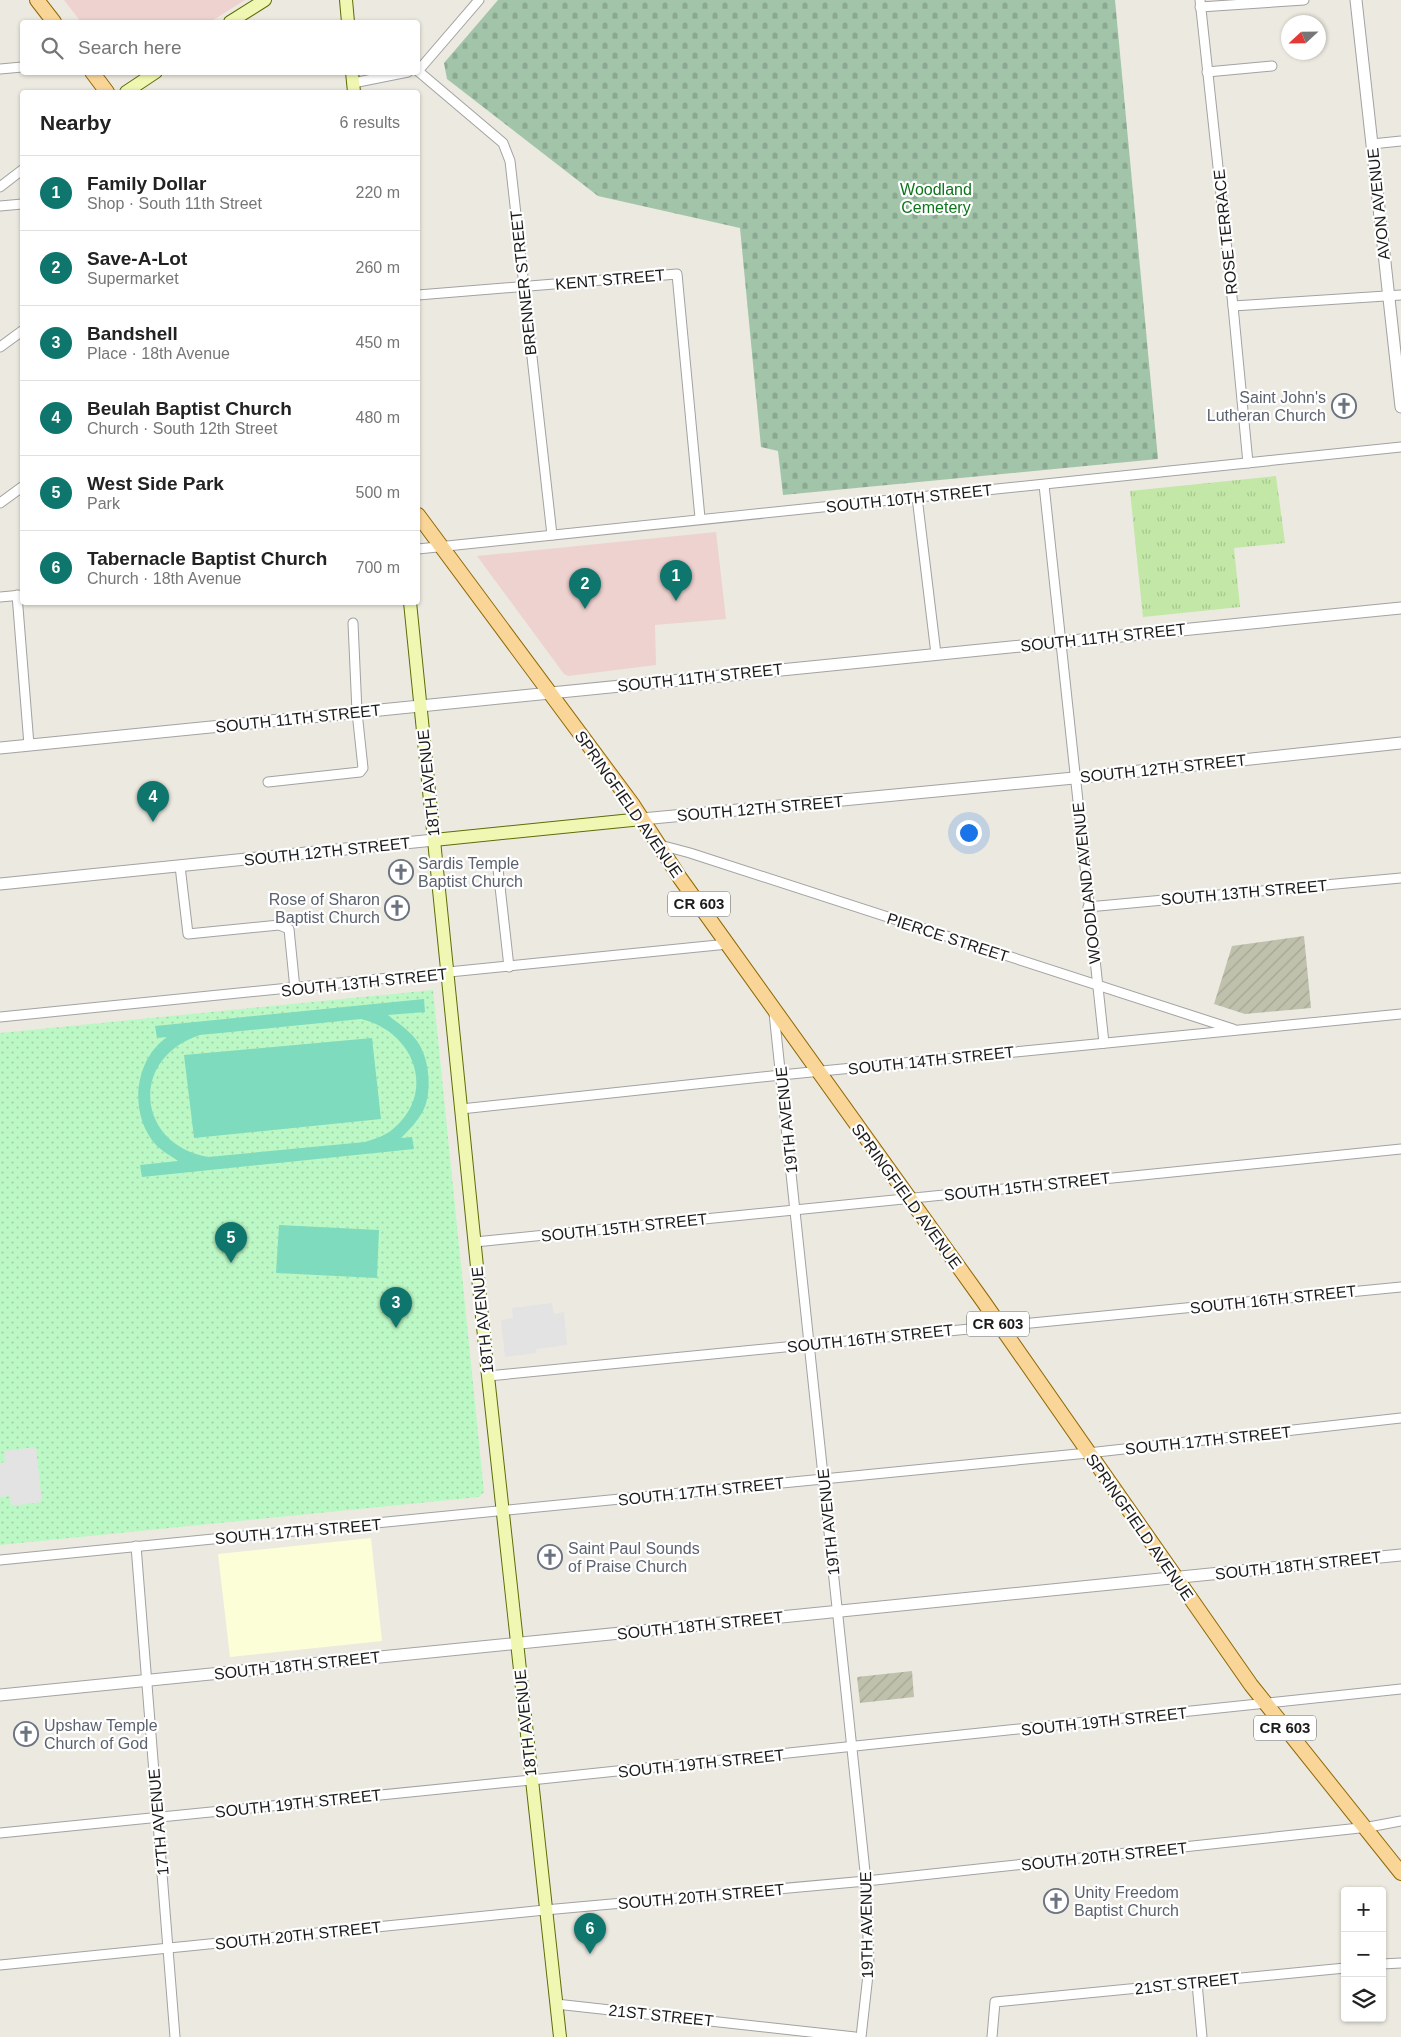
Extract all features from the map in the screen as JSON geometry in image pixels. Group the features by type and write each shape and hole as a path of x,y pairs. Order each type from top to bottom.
{"main road":[{"path":"37,0 52,20"},
{"path":"233,20 265,0"},
{"path":"346,0 348,20"},
{"path":"94,75 106,90"},
{"path":"129,90 152,75"},
{"name":"SPRINGFIELD AVENUE","path":"420,518 642,819 728,944 1266,1704 1401,1873"},
{"name":"18TH AVENUE","path":"410,605 502,1511 560,2037"},
{"name":"SOUTH 12TH STREET","path":"434,840 642,819"}],"street":[{"path":"420,69 479,0"},
{"path":"1200,3 1304,0"},
{"name":"AVON AVENUE","path":"1356,0 1401,407"},
{"name":"ROSE TERRACE","path":"1200,3 1248,463"},
{"path":"1207,72 1272,66"},
{"path":"0,69 20,67"},
{"name":"BRENNER STREET","path":"420,73 503,143 510,161 552,535"},
{"path":"353,83 393,75"},
{"path":"1372,144 1401,141"},
{"path":"0,187 20,172"},
{"path":"0,206 20,204"},
{"name":"KENT STREET","path":"420,295 677,274 700,518"},
{"path":"1233,306 1401,295"},
{"path":"0,347 20,332"},
{"name":"SOUTH 10TH STREET","path":"420,549 700,518 1044,485 1401,446"},
{"name":"WOODLAND AVENUE","path":"1044,485 1104,1043"},
{"path":"0,503 20,488"},
{"path":"917,497 936,654"},
{"path":"0,597 20,595"},
{"path":"21,605 29,745"},
{"name":"SOUTH 11TH STREET","path":"0,748 1401,608"},
{"path":"268,782 360,772 363,768 356,712 353,623"},
{"name":"SOUTH 12TH STREET","path":"642,819 1074,778 1401,743"},
{"name":"SOUTH 12TH STREET","path":"0,884 434,840"},
{"name":"PIERCE STREET","path":"660,845 690,853 1236,1030"},
{"path":"180,866 188,934 278,925 289,929 295,989"},
{"path":"498,868 508,967"},
{"name":"SOUTH 13TH STREET","path":"1088,907 1401,878"},
{"name":"SOUTH 13TH STREET","path":"0,1017 448,974 728,944"},
{"name":"19TH AVENUE","path":"774,1008 866,1881 869,1966 861,2037"},
{"name":"SOUTH 14TH STREET","path":"461,1109 819,1071 1401,1014"},
{"name":"SOUTH 15TH STREET","path":"475,1242 1401,1149"},
{"name":"SOUTH 16TH STREET","path":"488,1376 1401,1287"},
{"name":"SOUTH 17TH STREET","path":"0,1560 1088,1453 1401,1418"},
{"name":"17TH AVENUE","path":"136,1546 175,2037"},
{"name":"SOUTH 18TH STREET","path":"0,1695 1401,1555"},
{"name":"SOUTH 19TH STREET","path":"0,1833 531,1780 1401,1689"},
{"name":"SOUTH 20TH STREET","path":"0,1965 545,1910 866,1881 1365,1828 1401,1821"},
{"path":"1386,1964 1401,1962"},
{"name":"21ST STREET","path":"992,2037 994,2002 1341,1968"},
{"path":"1197,1983 1202,2037"},
{"name":"21ST STREET","path":"556,2004 856,2037"}],"shaded area":[{"path":"64,0 245,0 213,20 79,20"},
{"path":"716,532 726,619 655,625 656,665 568,676 564,674 477,556"},
{"path":"1304,936 1311,1008 1245,1014 1214,1004 1232,946"},
{"path":"552,1303 554,1314 564,1312 567,1345 536,1349 536,1353 505,1357 501,1320 513,1318 512,1308"},
{"path":"36,1447 42,1502 11,1506 10,1496 0,1497 0,1463 5,1462 4,1451"},
{"path":"371,1538 382,1641 230,1657 218,1554"},
{"path":"912,1671 914,1697 860,1703 857,1677"}],"green space":[{"name":"Woodland Cemetery","path":"498,0 1115,0 1158,459 783,495 778,451 761,447 740,228 598,196 447,79 444,63"},
{"path":"1276,476 1285,543 1234,548 1240,607 1143,617 1130,491"},
{"path":"433,990 484,1492 479,1497 0,1545 0,1033"},
{"path":"424,999 425,1012 388,1015 416,1039 426,1060 429,1087 426,1104 418,1119 401,1138 412,1137 414,1149 142,1177 140,1165 178,1161 158,1147 147,1133 139,1104 141,1074 147,1060 156,1047 167,1037 157,1038 155,1026","holes":["361,1019 379,1026 394,1036 406,1049 413,1064 416,1081 414,1097 407,1114 393,1129 380,1137 365,1142 208,1157 184,1149 166,1136 155,1119 150,1100 152,1080 161,1062 177,1046 200,1035"]},
{"path":"372,1038 381,1119 194,1138 184,1055"},
{"path":"279,1225 379,1230 377,1278 276,1273"}],"place":[{"name":"Saint John's Lutheran Church","path":"1344,406"},
{"name":"Family Dollar","path":"676,601"},
{"name":"Save-A-Lot","path":"585,609"},
{"name":"Beulah Baptist Church","path":"153,822"},
{"name":"Sardis Temple Baptist Church","path":"401,872"},
{"name":"Rose of Sharon Baptist Church","path":"397,908"},
{"name":"West Side Park","path":"231,1263"},
{"name":"Bandshell","path":"396,1328"},
{"name":"Saint Paul Sounds of Praise Church","path":"550,1557"},
{"name":"Upshaw Temple Church of God","path":"26,1734"},
{"name":"Unity Freedom Baptist Church","path":"1056,1901"},
{"name":"Tabernacle Baptist Church","path":"590,1954"}]}
